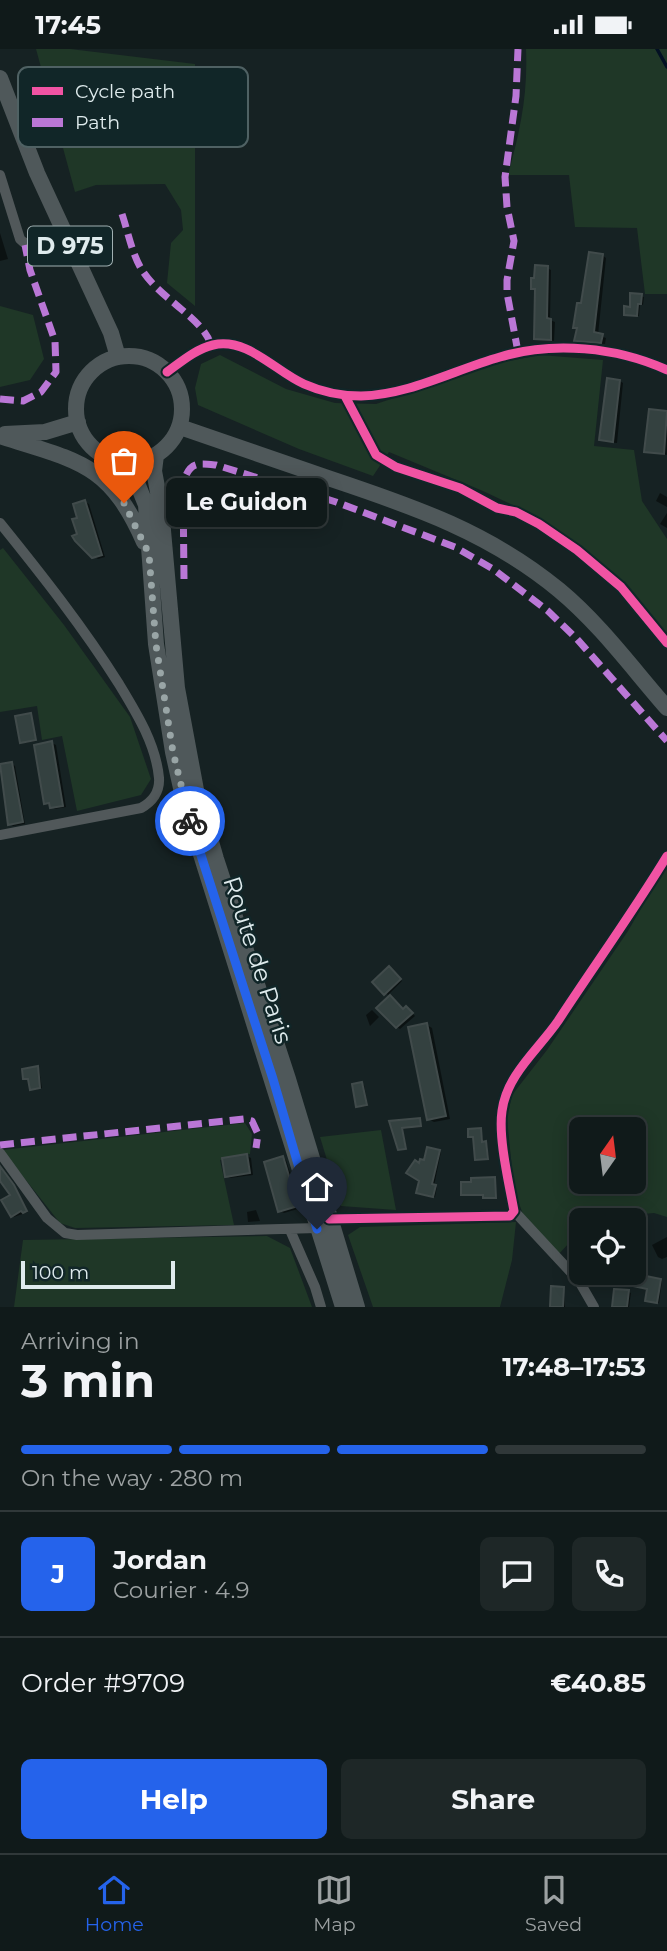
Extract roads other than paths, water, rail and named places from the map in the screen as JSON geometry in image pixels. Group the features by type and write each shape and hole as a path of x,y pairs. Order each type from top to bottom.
{"main road":[{"name":"D 975","path":"0,78 18,124"},
{"name":"D 975","path":"27,147 111,333 118,357"},
{"path":"118,357 139,357 159,365 167,372 179,390 182,401 180,427 168,446 146,460 120,462 105,457 93,448 83,436 76,408 78,394 93,370 118,357"},
{"path":"0,435 45,432 78,422"},
{"path":"180,427 410,506 480,537 533,570 574,603 609,639 667,708"},
{"path":"0,435 58,454 98,474 114,488 124,503 149,554"},
{"name":"Route de Paris","path":"156,455 154,471 161,508 173,653 183,728 196,790 288,1079 343,1307"},
{"name":"Route de Paris","path":"120,462 141,489 146,505 156,645 183,797 205,873 273,1079 323,1224 357,1307"}],"street":[{"path":"0,175 20,239 25,245 34,246 64,232"},
{"path":"167,372 200,349 223,343 253,352 314,389 345,395 388,393 499,357 542,349 614,353 634,357 667,370"},
{"path":"0,523 64,601 103,658 144,729 159,777 155,795 150,803 141,808 0,835"},
{"path":"594,1307 579,1280 514,1211 504,1146 502,1112 508,1087 556,1024 667,856"},
{"path":"0,1153 47,1218 65,1233 78,1235 290,1230 323,1224 510,1216 514,1211"},
{"path":"290,1230 315,1287 320,1307"}],"waterway":[{"path":"657,49 667,67"}],"place":[{"name":"Le Guidon","path":"124,503"}]}
